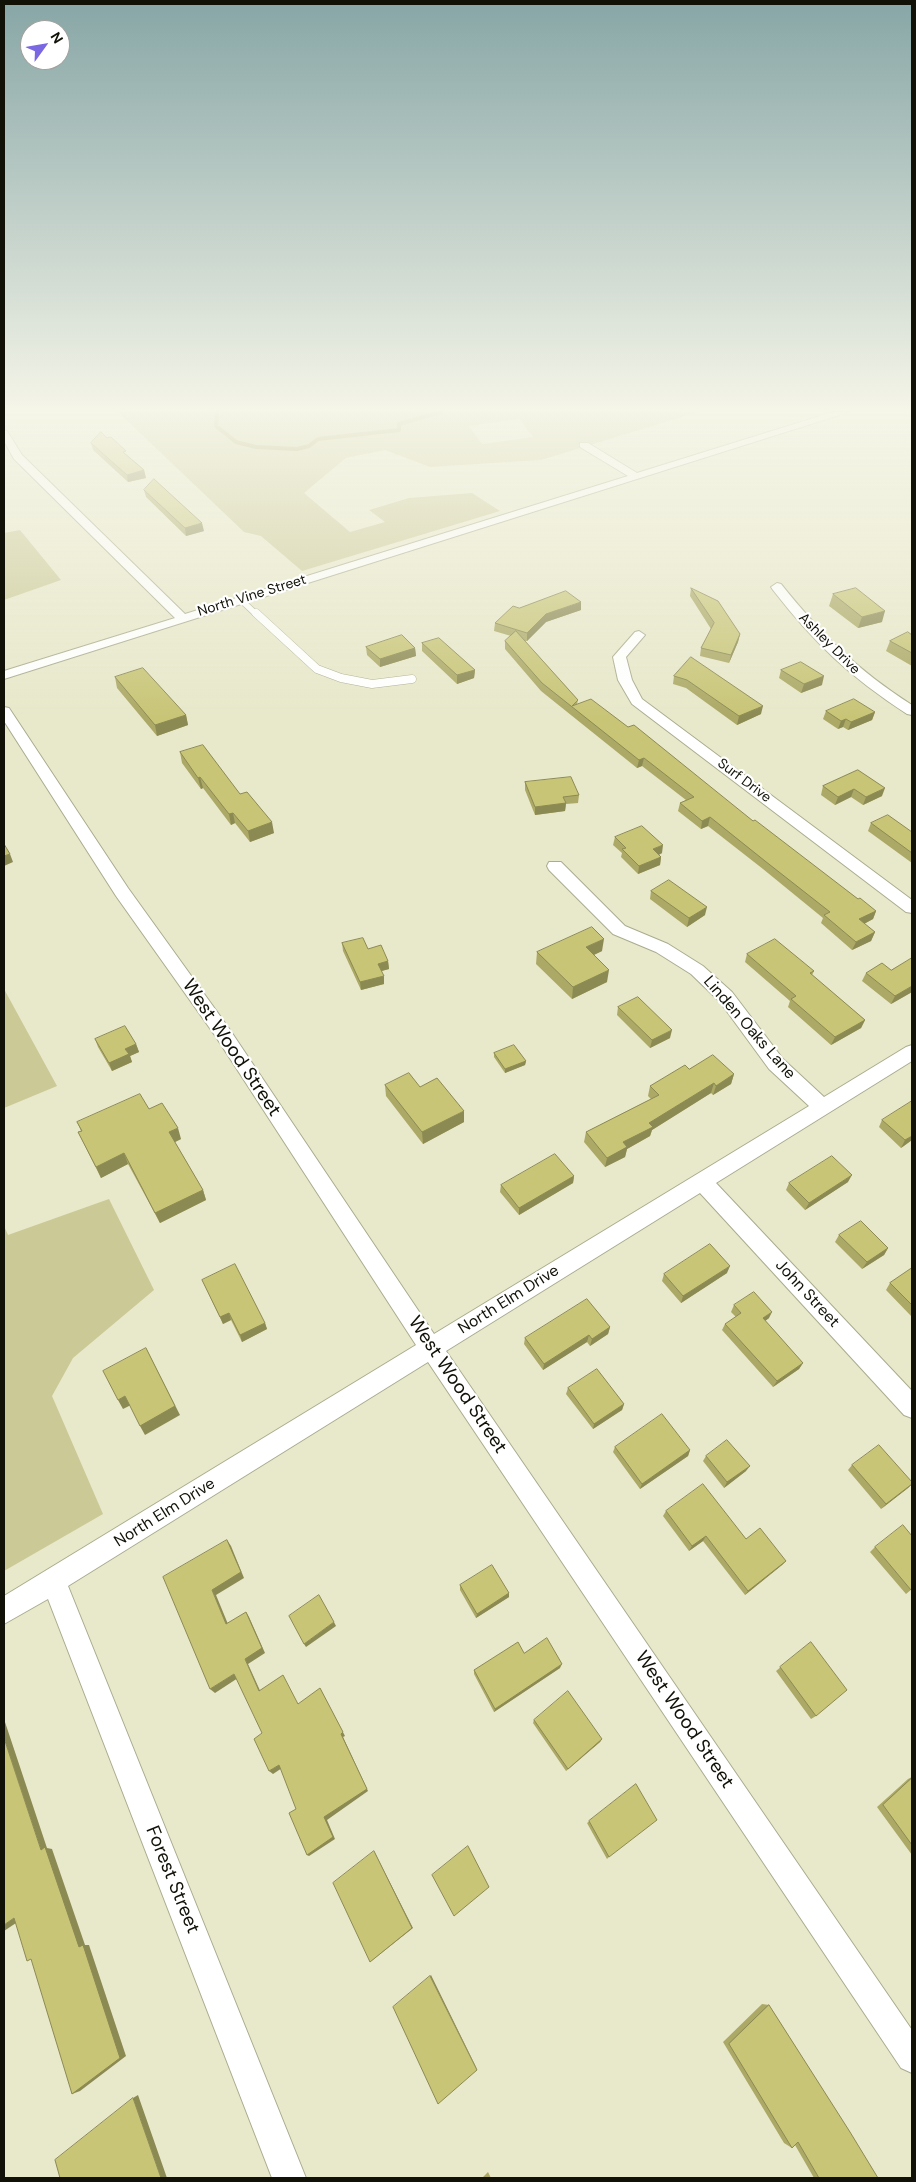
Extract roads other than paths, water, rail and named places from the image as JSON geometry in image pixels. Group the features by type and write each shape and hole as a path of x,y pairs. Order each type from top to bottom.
{"street":[{"path":"76,514 182,618"},
{"name":"North Vine Street","path":"4,675 518,514"},
{"name":"Ashley Drive","path":"777,587 812,631 840,659 872,685 912,711"},
{"name":"Surf Drive","path":"639,635 619,657 624,680 637,701 912,908"},
{"name":"West Wood Street","path":"4,711 122,892 222,1032 431,1348 912,2056"},
{"name":"Linden Oaks Lane","path":"555,866 619,930 662,948 697,970 726,997 776,1064 822,1106"},
{"name":"North Elm Drive","path":"4,1612 912,1052"},
{"name":"John Street","path":"702,1181 912,1407"},
{"name":"Forest Street","path":"54,1582 289,2178"}],"lane":[{"path":"241,600 317,669 341,678 372,684 412,679"}]}
